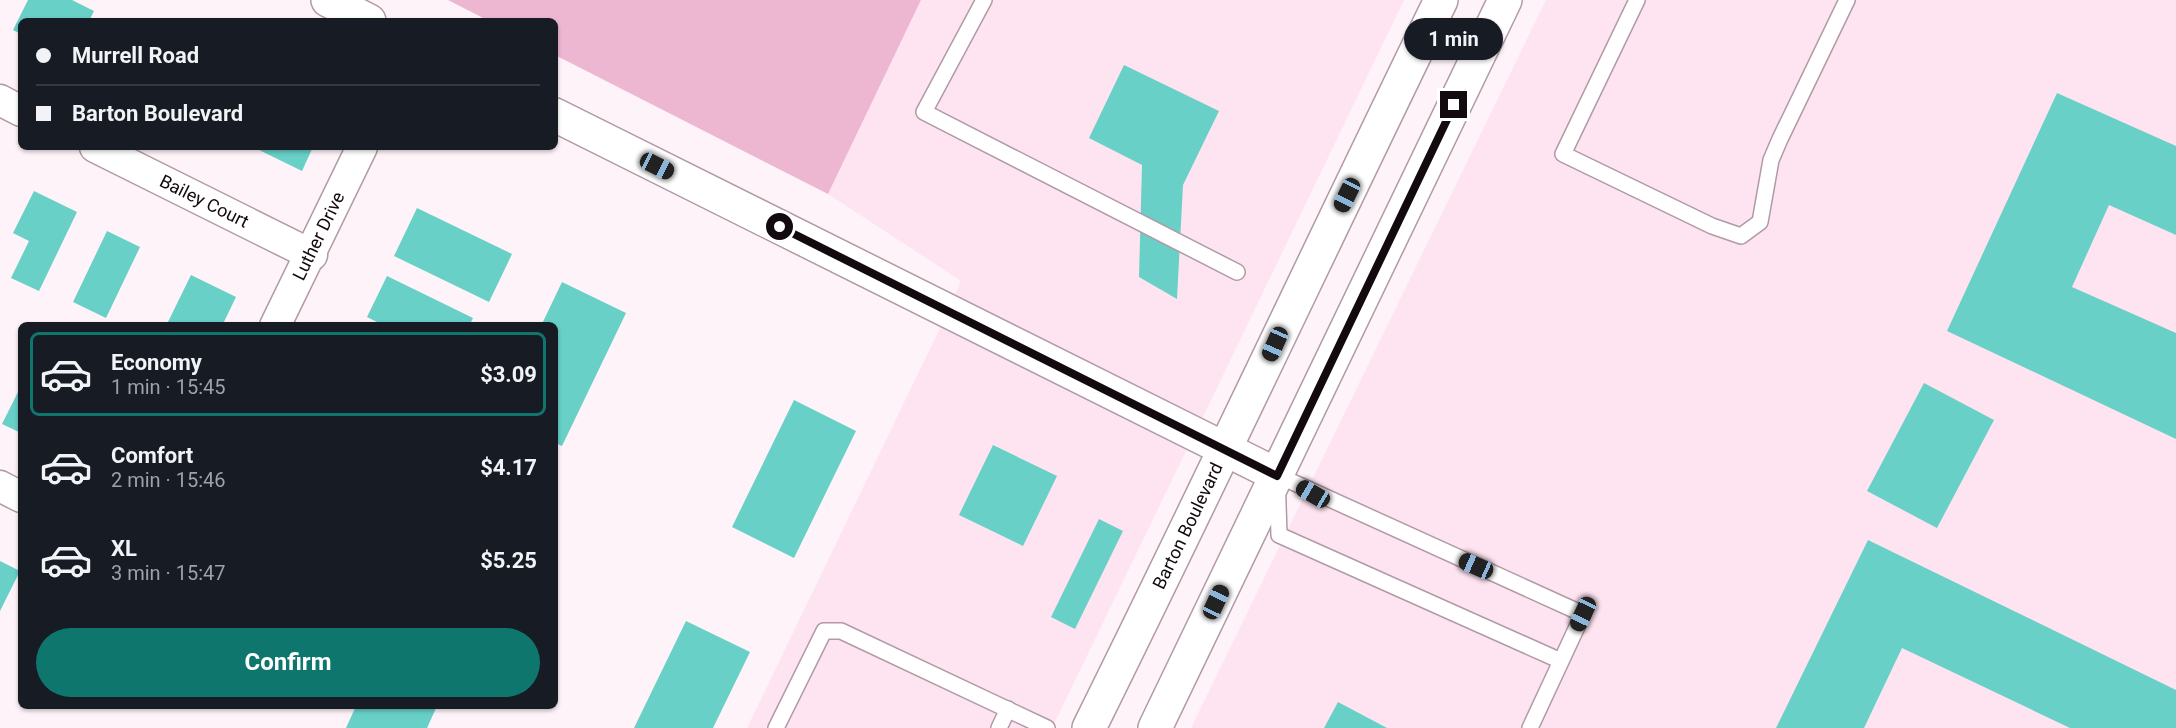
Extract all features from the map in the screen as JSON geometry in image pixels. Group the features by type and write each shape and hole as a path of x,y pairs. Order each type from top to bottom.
{"main road":[{"path":"328,0 363,18"},
{"name":"Barton Boulevard","path":"1089,728 1226,451 1295,301 1441,0"},
{"path":"1464,84 1492,0"},
{"path":"1155,728 1505,0"},
{"path":"558,116 1277,476"}],"street":[{"path":"0,100 18,109"},
{"name":"Bailey Court","path":"100,150 312,255"},
{"name":"Luther Drive","path":"278,322 361,150"},
{"path":"0,486 18,495"}],"lane":[{"path":"984,0 924,112 1237,272"},
{"path":"1637,0 1563,153 1712,226 1742,236 1760,222 1771,160 1779,139 1847,0"},
{"path":"1530,728 1583,614 1277,476 1279,535 1561,661"},
{"path":"776,728 824,631 841,631 1047,728"},
{"path":"999,728 1008,709"}],"shaded area":[{"path":"448,0 921,0 828,194 558,57 558,18 483,18"},
{"path":"921,0 1404,0 1201,421 954,297 961,281 828,194"},
{"path":"1546,0 2176,0 2176,728 1191,728"},
{"path":"941,326 1187,449 1052,728 747,728"}],"building":[{"path":"28,0 72,0 94,11 90,18 19,18"},
{"path":"18,20 18,32 13,30"},
{"path":"1124,65 1219,111 1183,185 1177,299 1139,277 1142,165 1089,138"},
{"path":"2057,93 2176,146 2176,235 2109,205 2072,287 2176,333 2176,439 1947,331"},
{"path":"259,150 312,150 302,171"},
{"path":"34,191 77,212 39,291 11,278 29,241 13,233"},
{"path":"417,208 512,254 489,302 394,256"},
{"path":"107,231 140,247 106,318 73,302"},
{"path":"191,275 236,297 224,322 168,322"},
{"path":"387,276 473,318 471,322 377,322 367,317"},
{"path":"562,282 626,313 562,446 558,444 558,322 543,322"},
{"path":"1924,383 1994,420 1937,528 1867,491"},
{"path":"18,392 18,432 2,424"},
{"path":"794,400 856,431 794,558 732,527"},
{"path":"993,445 1057,476 1023,546 959,515"},
{"path":"1099,519 1123,531 1075,629 1051,617"},
{"path":"1868,540 2176,690 2176,728 2070,728 1902,648 1864,728 1776,728"},
{"path":"0,561 18,570 18,575 0,611"},
{"path":"686,621 750,652 713,728 634,728"},
{"path":"1338,702 1387,728 1324,728"},
{"path":"355,709 436,709 427,728 346,728"}],"route":[{"path":"780,227 1277,476 1454,105"}]}
